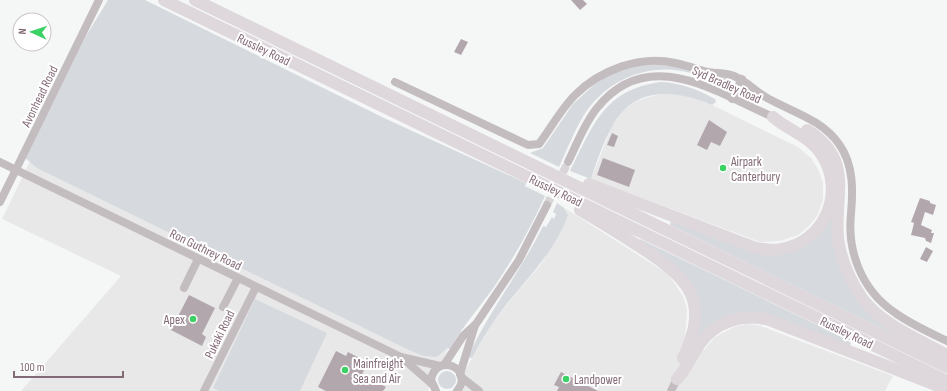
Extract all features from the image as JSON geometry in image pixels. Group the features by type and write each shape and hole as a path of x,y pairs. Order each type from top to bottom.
{"highway":[{"name":"Russley Road","path":"164,0 947,381"},
{"name":"Russley Road","path":"195,0 947,368"},
{"path":"545,170 581,181 741,243 756,248 781,249 808,238 816,230 828,210 831,200 832,181 827,164 817,149 805,137 783,126 773,117"},
{"path":"773,117 786,120 812,133 824,144 833,158 840,182 838,221 839,245 846,270 863,299 882,318 947,355"},
{"path":"512,170 624,237 664,263 683,280 693,301 695,324 693,337 681,364 675,387"},
{"path":"675,387 699,345 707,335 728,321 749,317 769,320 947,389"}],"street":[{"name":"Avonhead Road","path":"0,202 99,0"},
{"path":"395,82 528,145 534,146 540,144 575,95 598,78 620,67 643,62 667,61 716,74 732,75 750,84 767,98 820,126 839,145 849,166 852,178 852,244 860,273 876,295 893,311 947,341"},
{"name":"Syd Bradley Road","path":"568,162 597,109 613,93 630,83 658,76 682,78 698,82 773,117"},
{"path":"732,99 742,80"},
{"name":"Ron Guthrey Road","path":"0,162 401,358 453,366 461,375"},
{"path":"433,388 432,375 442,365 463,336 476,324 519,260 547,205"},
{"path":"184,288 198,259"},
{"path":"223,307 238,278"},
{"name":"Pukaki Road","path":"204,391 256,287"},
{"path":"457,391 460,386 461,375 476,324"},
{"name":"Ron Guthrey Road","path":"401,358 433,388"},
{"path":"461,375 479,391"}],"shaded area":[{"path":"108,0 524,188 428,391 21,391 121,276 2,219"},
{"path":"108,0 145,0 384,118 526,183 525,186 545,196 510,263 450,349 447,348 437,357 424,356 409,350 37,168 25,158 86,36"},
{"path":"648,63 682,67 704,75 730,78 733,84 727,88 696,74 676,70 662,69 634,75 609,88 588,109 576,130 559,167 530,153 543,148 573,104 596,83 613,73"},
{"path":"661,82 682,85 695,89 715,99 716,102 712,105 684,96 670,94 643,98 631,104 621,114 612,127 603,146 591,179 570,171 594,125 613,101 642,86"},
{"name":"Airpark Canterbury","path":"677,93 692,96 712,105 798,147 811,158 818,169 823,183 823,200 817,216 809,226 798,235 780,241 760,242 591,179 612,126 622,112 633,103 645,98 661,94"},
{"path":"557,203 563,207 568,215 562,230 536,269 496,318 472,358 468,357 485,323 525,259 543,226 546,227 552,217 554,219 556,214 553,212"},
{"path":"563,207 668,274 683,296 687,309 685,340 704,350 715,337 734,327 747,324 758,325 893,376 885,391 455,391 474,354 495,319 541,264 565,223 568,215"},
{"path":"832,212 850,287 946,360 670,225 671,221 788,252"},
{"path":"640,239 836,334 851,343 849,347 759,314 695,340 696,298 638,242"},
{"path":"255,299 327,333 300,391 219,391 213,388"},
{"path":"447,371 453,374 456,380 453,386 447,389 441,386 438,380 441,374"}],"building":[{"path":"571,0 583,0 587,4 580,10"},
{"path":"461,39 468,42 461,55 454,52"},
{"path":"709,120 727,132 720,146 711,142 707,150 697,145"},
{"path":"612,133 618,136 614,147 607,145"},
{"path":"603,158 635,170 629,187 597,175"},
{"path":"920,198 930,201 930,203 936,205 933,215 925,212 921,225 932,230 931,233 934,233 931,243 926,241 925,238 911,235 914,223 911,222"},
{"path":"926,247 933,251 927,262 920,259"},
{"name":"Apex","path":"189,295 215,308 202,334 206,337 202,346 171,330"},
{"name":"Mainfreight Sea and Air","path":"336,351 346,356 348,352 367,362 362,375 386,387 383,391 326,391 318,387"},
{"name":"Landpower","path":"561,372 598,391 557,391 559,387 554,385"}],"tunnel":[{"path":"547,205 568,162"}],"place":[{"name":"Airpark Canterbury","path":"723,168"},
{"name":"Apex","path":"193,319"},
{"name":"Mainfreight Sea and Air","path":"345,370"},
{"name":"Landpower","path":"566,379"}]}
